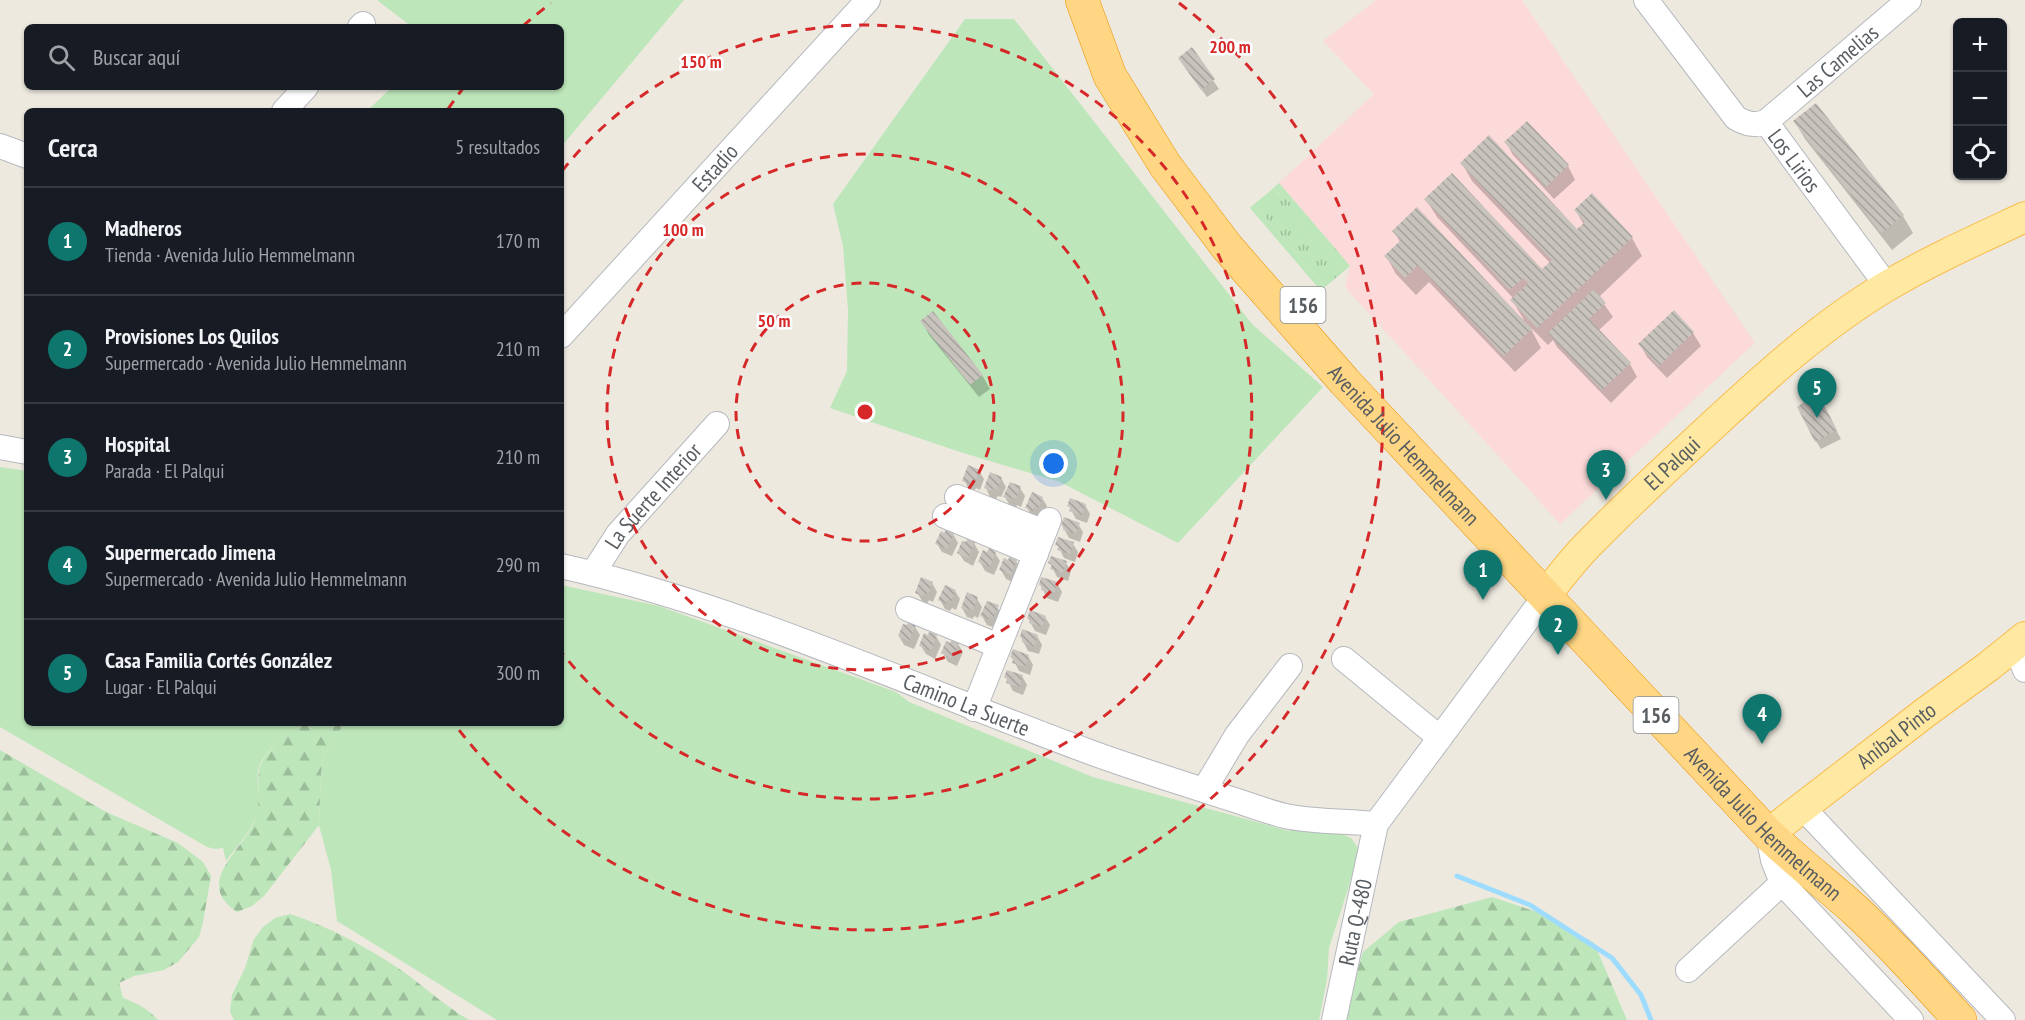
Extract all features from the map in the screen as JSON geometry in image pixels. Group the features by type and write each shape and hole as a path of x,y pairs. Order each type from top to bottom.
{"highway":[{"name":"Avenida Julio Hemmelmann","path":"1083,0 1184,154 1218,202 1280,279 1551,589 1785,821 1821,860 1889,943 1960,1020"}],"main road":[{"name":"El Palqui","path":"1551,589 1581,552 1621,512 1760,381 1842,316 1887,286 1948,253 2025,217"},
{"name":"Aníbal Pinto","path":"1785,821 1926,711 1989,666 2022,651"}],"street":[{"name":"Estadio","path":"564,333 868,0"},
{"name":"Los Lirios","path":"1646,0 1736,118 1746,124 1766,122 1887,286"},
{"name":"Las Camelias","path":"1766,122 1909,0"},
{"path":"287,108 303,90"},
{"path":"0,146 24,155"},
{"name":"La Suerte Interior","path":"593,573 618,534 717,423"},
{"path":"0,447 24,451"},
{"path":"951,506 1043,535 974,709"},
{"name":"Camino La Suerte","path":"564,567 593,573 711,609 808,643 974,709 1132,767 1286,816 1376,824"},
{"name":"El Palqui","path":"1376,824 1551,589"},
{"path":"908,609 999,646"},
{"path":"1344,659 1440,738"},
{"path":"1204,790 1237,735 1290,666"},
{"path":"1911,1020 1782,883 1773,860 1785,821 2003,1020"},
{"name":"Ruta Q-480","path":"1334,1020 1376,824"},
{"path":"1688,970 1782,883"}],"shaded area":[{"path":"1376,0 1522,0 1755,343 1560,524 1345,287 1350,266 1279,183 1374,94 1323,41"}],"green space":[{"path":"377,0 684,0 564,143 564,108 370,108 389,90 564,90 564,24 408,24"},
{"path":"965,19 1014,19 1252,324 1323,387 1178,543 1060,482 960,452 830,408 847,371 848,310 843,246 833,204"},
{"path":"1279,183 1329,241 1316,252 1308,243 1313,238 1300,223 1295,228 1285,216 1294,208 1280,192 1274,198 1269,192"},
{"path":"1269,192 1274,197 1281,192 1295,208 1286,216 1295,227 1301,223 1313,238 1308,243 1316,251 1329,241 1350,266 1325,287 1254,204"},
{"path":"1254,204 1325,287 1321,291 1250,208"},
{"path":"0,467 24,471 24,726 292,726 261,762 258,775 258,812 247,834 226,861 223,848 207,847 0,727"},
{"path":"564,586 659,606 896,692 909,702 1093,777 1289,831 1305,826 1336,832 1351,838 1360,851 1329,948 1327,979 1319,1020 497,1020 337,921 331,870 319,825 323,758 343,726 564,726"},
{"path":"292,726 343,726 323,758 319,825 264,896 252,906 237,912 224,901 219,889 220,878 225,866 255,820 258,807 259,770 268,753"},
{"path":"0,750 106,812 178,843 203,862 211,876 199,937 178,962 164,970 134,976 119,983 123,998 142,1007 158,1020 0,1020"},
{"path":"1492,897 1540,913 1594,943 1627,1020 1347,1020 1353,985 1363,952 1399,922"},
{"path":"290,914 346,937 372,952 407,974 469,1020 234,1020 230,1012 232,995 245,968 254,939 263,927 275,918"}],"building":[{"path":"1192,47 1215,79 1201,90 1178,58"},
{"path":"1816,103 1904,215 1881,233 1793,121"},
{"path":"1527,121 1569,165 1546,187 1504,142"},
{"path":"1489,135 1577,229 1585,222 1574,210 1592,193 1633,237 1537,328 1510,300 1528,283 1523,278 1510,290 1424,199 1452,173 1542,269 1552,260 1460,163"},
{"path":"1417,207 1532,329 1504,356 1418,265 1405,278 1384,256 1401,240 1392,231"},
{"path":"1594,289 1606,303 1589,319 1631,363 1602,390 1548,333"},
{"path":"1674,310 1694,332 1659,366 1638,344"},
{"path":"933,311 983,375 970,385 920,321"},
{"path":"1817,391 1837,430 1815,442 1797,407 1808,399 1806,396"},
{"path":"968,465 980,470 975,482 971,480 970,484 962,481"},
{"path":"990,472 1002,477 997,490 993,488 991,491 984,488"},
{"path":"1010,482 1021,486 1016,499 1012,497 1011,500 1003,497"},
{"path":"1032,492 1043,497 1038,509 1034,507 1033,511 1025,508"},
{"path":"1070,498 1086,504 1082,515 1069,511 1071,507 1067,506"},
{"path":"1064,517 1080,523 1076,534 1063,530 1064,526 1061,525"},
{"path":"946,530 954,533 947,549 935,544 941,531 944,533"},
{"path":"1058,537 1074,542 1070,554 1057,550 1059,546 1055,545"},
{"path":"967,539 975,542 968,558 957,553 962,541 966,542"},
{"path":"989,548 996,552 990,567 978,562 983,550 987,552"},
{"path":"1010,556 1017,560 1011,575 999,570 1004,558 1008,560"},
{"path":"1051,556 1067,561 1063,573 1050,569 1052,565 1048,563"},
{"path":"921,577 933,582 928,594 924,593 923,596 915,593"},
{"path":"1041,577 1058,582 1054,594 1041,590 1042,586 1039,585"},
{"path":"945,585 956,590 951,602 947,600 946,604 938,600"},
{"path":"967,592 978,597 973,610 969,608 968,611 961,608"},
{"path":"987,601 999,605 993,618 990,616 988,619 980,616"},
{"path":"1030,610 1046,616 1042,627 1029,623 1030,619 1027,618"},
{"path":"908,622 916,625 909,641 898,636 903,624 907,625"},
{"path":"1022,629 1038,635 1034,647 1022,642 1023,638 1020,637"},
{"path":"929,632 937,635 931,651 919,646 924,633 928,635"},
{"path":"952,639 959,643 952,658 941,653 946,641 950,643"},
{"path":"1013,649 1029,655 1025,667 1012,663 1013,659 1010,657"},
{"path":"1007,670 1023,675 1019,687 1006,683 1007,679 1004,677"}],"waterway":[{"path":"1457,876 1530,905 1612,958 1641,995 1651,1020"}],"place":[{"name":"Casa Familia Cortés González","path":"1817,418"},
{"name":"Hospital","path":"1606,500"},
{"name":"Madheros","path":"1483,600"},
{"name":"Provisiones Los Quilos","path":"1558,655"},
{"name":"Supermercado Jimena","path":"1762,744"}]}
